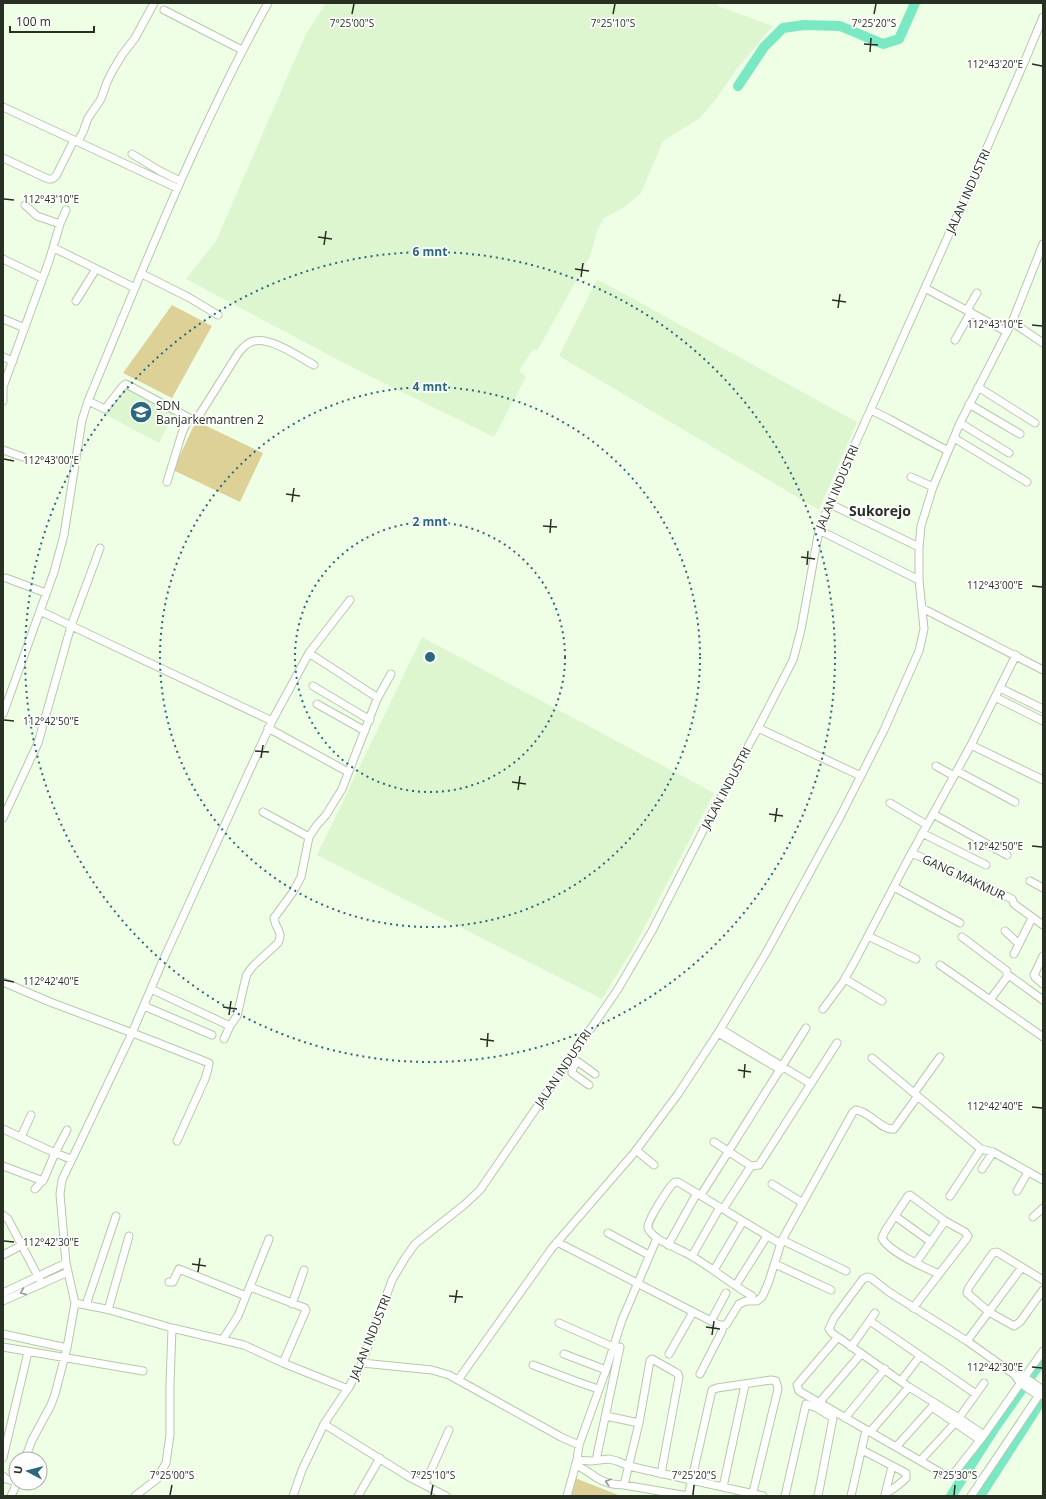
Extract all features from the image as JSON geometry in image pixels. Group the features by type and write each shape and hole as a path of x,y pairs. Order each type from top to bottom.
{"street":[{"path":"3,158 48,179 52,179 56,176 76,141 83,132 88,118 101,99 113,70 138,33 154,3"},
{"path":"3,714 54,572 64,535 82,420 88,401 180,181 242,50 268,3"},
{"path":"164,10 242,50"},
{"name":"JALAN INDUSTRI","path":"293,1496 302,1470 324,1424 348,1389 362,1363 392,1280 405,1258 415,1244 467,1203 480,1190 574,1059 618,989 652,930 758,728 796,652 819,530 870,410 1043,17"},
{"path":"3,107 177,188"},
{"path":"132,154 180,181"},
{"path":"25,205 37,216 60,224"},
{"path":"3,401 3,387 54,248 60,224 66,210"},
{"path":"458,1380 557,1242 636,1150 678,1094 719,1031 766,953 861,776 884,730 919,651 924,629 919,580 919,547 921,526 933,487 969,404 1012,322 1043,244"},
{"path":"54,248 135,288"},
{"path":"3,260 42,278"},
{"path":"76,301 96,269"},
{"path":"142,274 218,315"},
{"path":"925,288 1006,332"},
{"path":"954,340 977,293"},
{"path":"3,319 25,328"},
{"path":"1012,322 1043,343"},
{"path":"88,401 105,409 126,384 189,418 196,419 239,352 247,344 253,341 260,340 270,342 314,365"},
{"path":"3,357 13,361"},
{"path":"978,388 1035,423"},
{"path":"969,404 1020,434"},
{"path":"870,410 948,451"},
{"path":"167,482 182,433 189,418"},
{"path":"960,423 1010,453"},
{"path":"954,438 1027,482"},
{"path":"3,450 23,457"},
{"path":"911,478 933,487"},
{"path":"830,504 919,547"},
{"path":"819,530 919,580"},
{"path":"3,818 38,743 71,626 100,548"},
{"path":"6,578 46,593"},
{"path":"28,1451 32,1440 51,1405 67,1348 75,1303 66,1263 60,1186 71,1159 132,1033 268,728 310,653 350,600"},
{"path":"922,608 1043,670"},
{"path":"40,611 272,720"},
{"path":"310,653 378,698"},
{"path":"823,1009 845,979 926,825 956,774 1016,655"},
{"path":"224,1039 237,1016 244,981 253,966 278,943 280,939 281,935 274,918 293,892 301,877 309,836 332,806 342,789 378,698 391,674"},
{"path":"313,686 370,720"},
{"path":"1000,688 1043,709"},
{"path":"995,697 1043,721"},
{"path":"317,704 365,731"},
{"path":"268,728 348,772"},
{"path":"758,728 861,776"},
{"path":"971,745 1043,780"},
{"path":"936,766 1015,802"},
{"path":"890,803 926,825"},
{"path":"263,812 309,836"},
{"path":"933,814 1007,855"},
{"path":"922,833 986,866"},
{"name":"GANG MAKMUR","path":"912,853 1012,899 1014,904 1043,925"},
{"path":"1030,881 1043,888"},
{"path":"894,886 960,923"},
{"path":"1014,954 1032,918"},
{"path":"1005,931 1019,944"},
{"path":"868,936 916,959"},
{"path":"962,937 1001,966 1007,971 1007,974 1043,1000"},
{"path":"1043,956 1035,977 1043,984"},
{"path":"940,965 1043,1037"},
{"path":"990,1000 1007,978 1007,974"},
{"path":"845,979 882,1001"},
{"path":"3,982 50,1002 208,1063 208,1070 205,1079 177,1142"},
{"path":"151,989 230,1026"},
{"path":"144,1006 212,1035"},
{"path":"668,1245 699,1194 806,1028"},
{"path":"719,1031 781,1067 810,1086"},
{"path":"714,1142 751,1166 757,1166 762,1161 837,1043"},
{"path":"872,1058 981,1149 993,1152 1043,1180"},
{"path":"722,1326 726,1325 740,1304 746,1301 757,1301 762,1297 782,1242 853,1112 856,1110 863,1111 886,1128 894,1129 940,1058"},
{"path":"589,1085 572,1073 574,1059 596,1074"},
{"path":"21,1138 31,1115"},
{"path":"3,1129 71,1159"},
{"path":"35,1189 43,1181 67,1130"},
{"path":"950,1196 981,1149"},
{"path":"636,1150 654,1165"},
{"path":"982,1169 993,1152"},
{"path":"692,1256 722,1208 751,1166"},
{"path":"4,1168 43,1181"},
{"path":"1017,1191 1028,1172"},
{"path":"752,1296 692,1256 657,1238 648,1229 648,1223 670,1186 675,1182 678,1182 699,1194 767,1236 846,1271"},
{"path":"772,1184 803,1203"},
{"path":"914,1308 968,1236 966,1232 945,1221 910,1196 905,1199 882,1238 889,1245 916,1263 939,1274"},
{"path":"1033,1217 1043,1208"},
{"path":"86,1305 116,1216"},
{"path":"894,1216 931,1242"},
{"path":"5,1219 22,1245 42,1284"},
{"path":"714,1270 743,1221"},
{"path":"916,1263 945,1221"},
{"path":"608,1233 649,1255"},
{"path":"108,1310 129,1236"},
{"path":"736,1285 767,1236"},
{"path":"590,1473 606,1416 622,1320 657,1238"},
{"path":"223,1339 238,1316 268,1239"},
{"path":"557,1242 722,1326"},
{"path":"3,1255 22,1245"},
{"path":"1043,1280 997,1252 992,1253 969,1287 967,1293 989,1312 1014,1326 1017,1325 1043,1290"},
{"path":"3,1293 66,1263"},
{"path":"775,1264 831,1290"},
{"path":"967,1341 1022,1267"},
{"path":"169,1282 173,1282 179,1269 246,1296"},
{"path":"292,1304 304,1270"},
{"path":"3,1301 68,1272"},
{"path":"972,1496 1040,1391 871,1278 867,1277 863,1279 829,1329 837,1338 885,1369 933,1405 982,1437"},
{"path":"250,1287 305,1308 306,1310 283,1363"},
{"path":"711,1321 726,1292"},
{"path":"75,1303 244,1345 283,1363 348,1389"},
{"path":"669,1354 692,1312"},
{"path":"851,1347 875,1313"},
{"path":"870,1321 976,1394"},
{"path":"559,1322 617,1347"},
{"path":"700,1374 722,1331 722,1326"},
{"path":"135,1496 157,1479 166,1463 170,1435 172,1328"},
{"path":"3,1334 67,1348"},
{"path":"837,1338 797,1385 799,1391 845,1418 867,1433 896,1447 943,1474 951,1474 955,1472 1024,1381 1043,1351"},
{"path":"3,1347 143,1371"},
{"path":"567,1496 576,1463 579,1445 598,1389 617,1347"},
{"path":"3,1458 28,1352"},
{"path":"564,1354 606,1370"},
{"path":"819,1403 861,1354"},
{"path":"901,1381 920,1356"},
{"path":"624,1485 639,1423 650,1361 652,1360 670,1368 678,1374 679,1377 661,1474"},
{"path":"362,1363 432,1370 449,1374 561,1437 579,1445"},
{"path":"533,1365 598,1389"},
{"path":"845,1418 885,1369"},
{"path":"576,1463 598,1479 606,1482 688,1496 712,1390 771,1380 776,1381 778,1389 752,1495"},
{"path":"920,1461 957,1420 984,1383"},
{"path":"723,1488 745,1385"},
{"path":"852,1496 867,1433 909,1387"},
{"path":"785,1496 806,1404 817,1408 833,1418 818,1496"},
{"path":"896,1447 933,1405"},
{"path":"606,1416 639,1423"},
{"path":"324,1424 409,1477 446,1496"},
{"path":"425,1484 449,1430"},
{"path":"862,1450 907,1475 906,1478 894,1489 885,1495"},
{"path":"358,1496 380,1458"},
{"path":"576,1463 594,1460 617,1461 629,1466 661,1474 752,1495 763,1496"},
{"path":"885,1495 892,1466"}],"shaded area":[{"path":"326,3 719,3 718,6 773,26 735,71 717,98 700,118 663,141 641,193 625,207 604,218 597,231 590,256 537,351 533,349 519,371 526,377 494,437 361,372 186,279 216,241 306,34"},
{"path":"597,279 857,422 819,510 559,356"},
{"path":"172,305 212,326 172,398 123,373"},
{"name":"SDN Banjarkemantren 2","path":"126,383 176,409 159,443 106,415"},
{"path":"196,421 263,453 240,502 173,470"},
{"path":"422,637 714,793 635,945 602,999 317,855"},
{"path":"575,1478 621,1496 570,1496"}],"waterway":[{"path":"738,86 764,47 783,28 804,25 840,26 883,44 899,39 915,3"},
{"path":"951,1496 994,1429 1043,1359"},
{"path":"980,1496 1043,1398"}],"place":[{"name":"SDN Banjarkemantren 2","path":"141,412"}],"district":[{"name":"Sukorejo","path":"880,510"}]}
